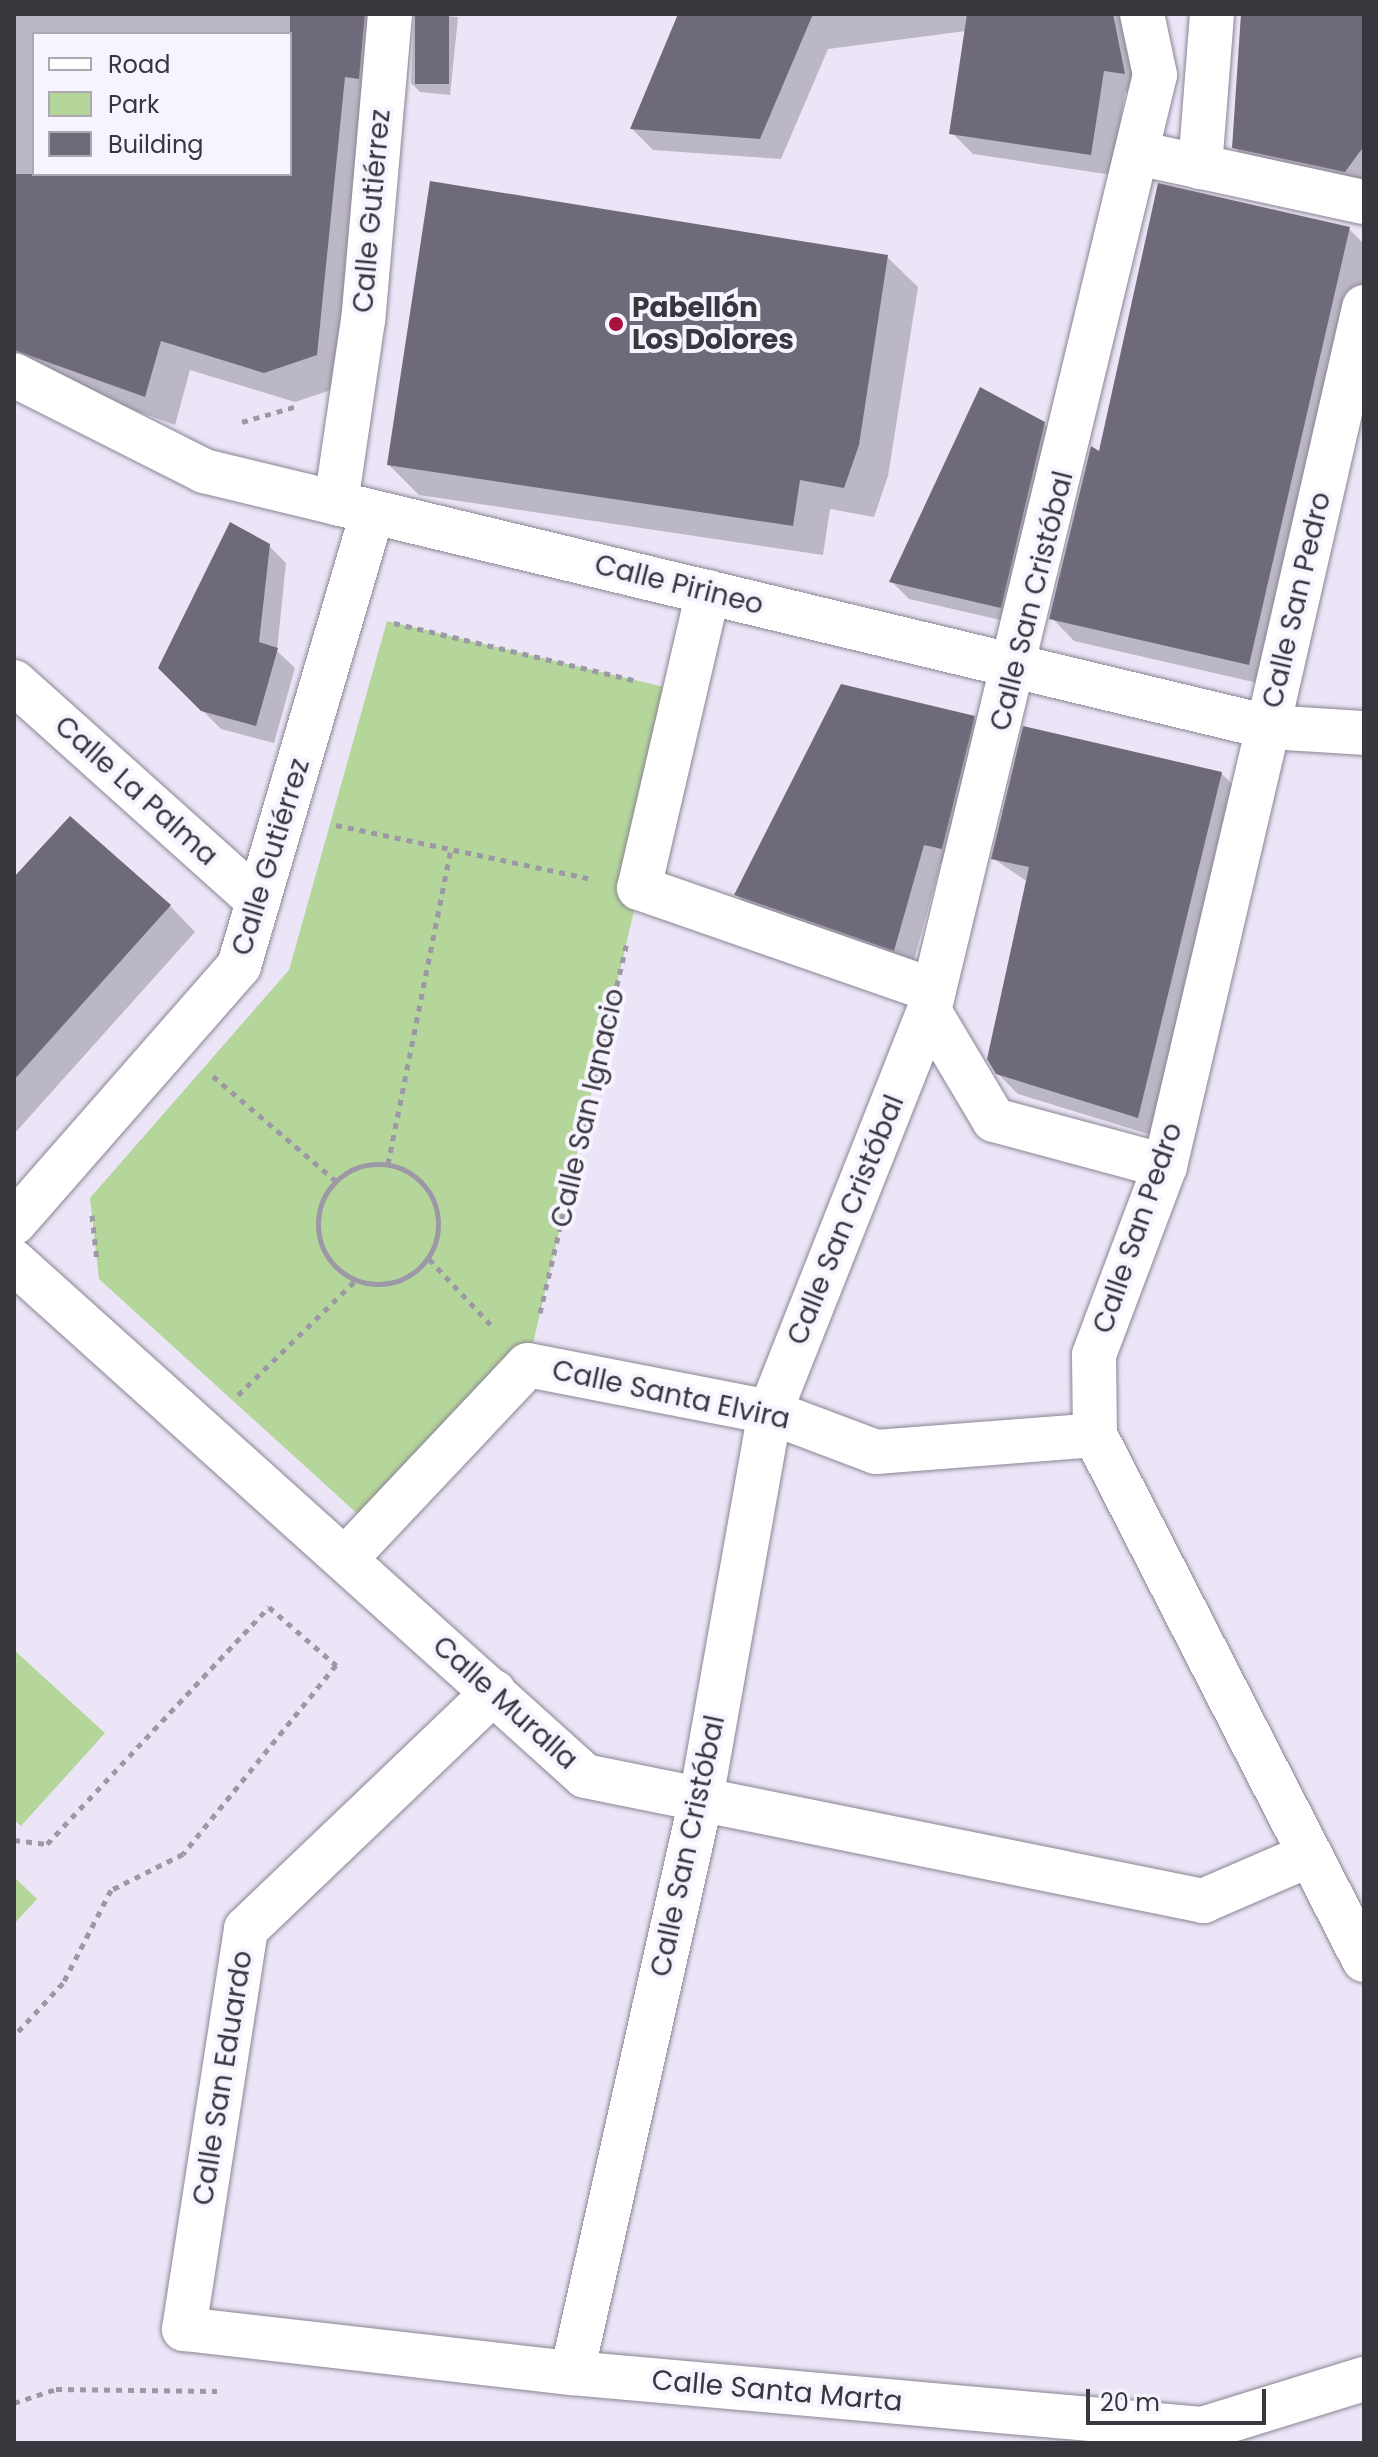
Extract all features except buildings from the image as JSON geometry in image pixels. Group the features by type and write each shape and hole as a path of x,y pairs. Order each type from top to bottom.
{"street":[{"name":"Calle Gutiérrez","path":"14,1223 239,966 258,901 355,508 363,320 390,14"},
{"name":"Calle San Cristóbal","path":"572,2373 701,1799 770,1412 931,1001 1017,667 1155,75 1142,14"},
{"path":"1200,167 1212,14"},
{"path":"1137,153 1364,202"},
{"name":"Calle San Pedro","path":"1364,307 1165,1166 1094,1355 1095,1435 1307,1856 1352,1923 1364,1960"},
{"name":"Calle Pirineo","path":"14,375 204,471 1268,727 1364,733"},
{"path":"708,592 639,888 931,1001 994,1120 1165,1166"},
{"name":"Calle La Palma","path":"14,682 258,901"},
{"name":"Calle Muralla","path":"14,1262 585,1776 1203,1901 1307,1856"},
{"path":"346,1558 528,1365"},
{"name":"Calle Santa Elvira","path":"528,1365 770,1412 876,1452 1095,1435"},
{"name":"Calle San Eduardo","path":"184,2329 246,1929 494,1692"},
{"name":"Calle Santa Marta","path":"184,2329 572,2373 1202,2429 1364,2379"}],"path":[{"path":"227,426 297,406 304,395"},
{"path":"383,636 387,621 685,692"},
{"path":"326,838 334,809"},
{"path":"330,824 639,888"},
{"path":"388,1164 451,849"},
{"name":"Calle San Ignacio","path":"528,1365 639,888"},
{"path":"203,1068 336,1181"},
{"path":"388,1164 408,1171 435,1200 439,1220 429,1259 396,1282 355,1281 325,1254 318,1235 321,1206 336,1181 351,1169 388,1164"},
{"path":"429,1259 528,1365"},
{"path":"233,1400 355,1281"},
{"path":"14,1840 47,1844 269,1607 336,1665 183,1854 111,1890 63,1983 14,2036"}],"green space":[{"path":"387,621 685,692 528,1365 373,1528 99,1279 90,1198 289,970"},
{"path":"14,1650 105,1733 21,1826 14,1820"},
{"path":"14,1877 37,1899 14,1924"}],"place":[{"name":"Pabellón Los Dolores","path":"616,324"}]}
